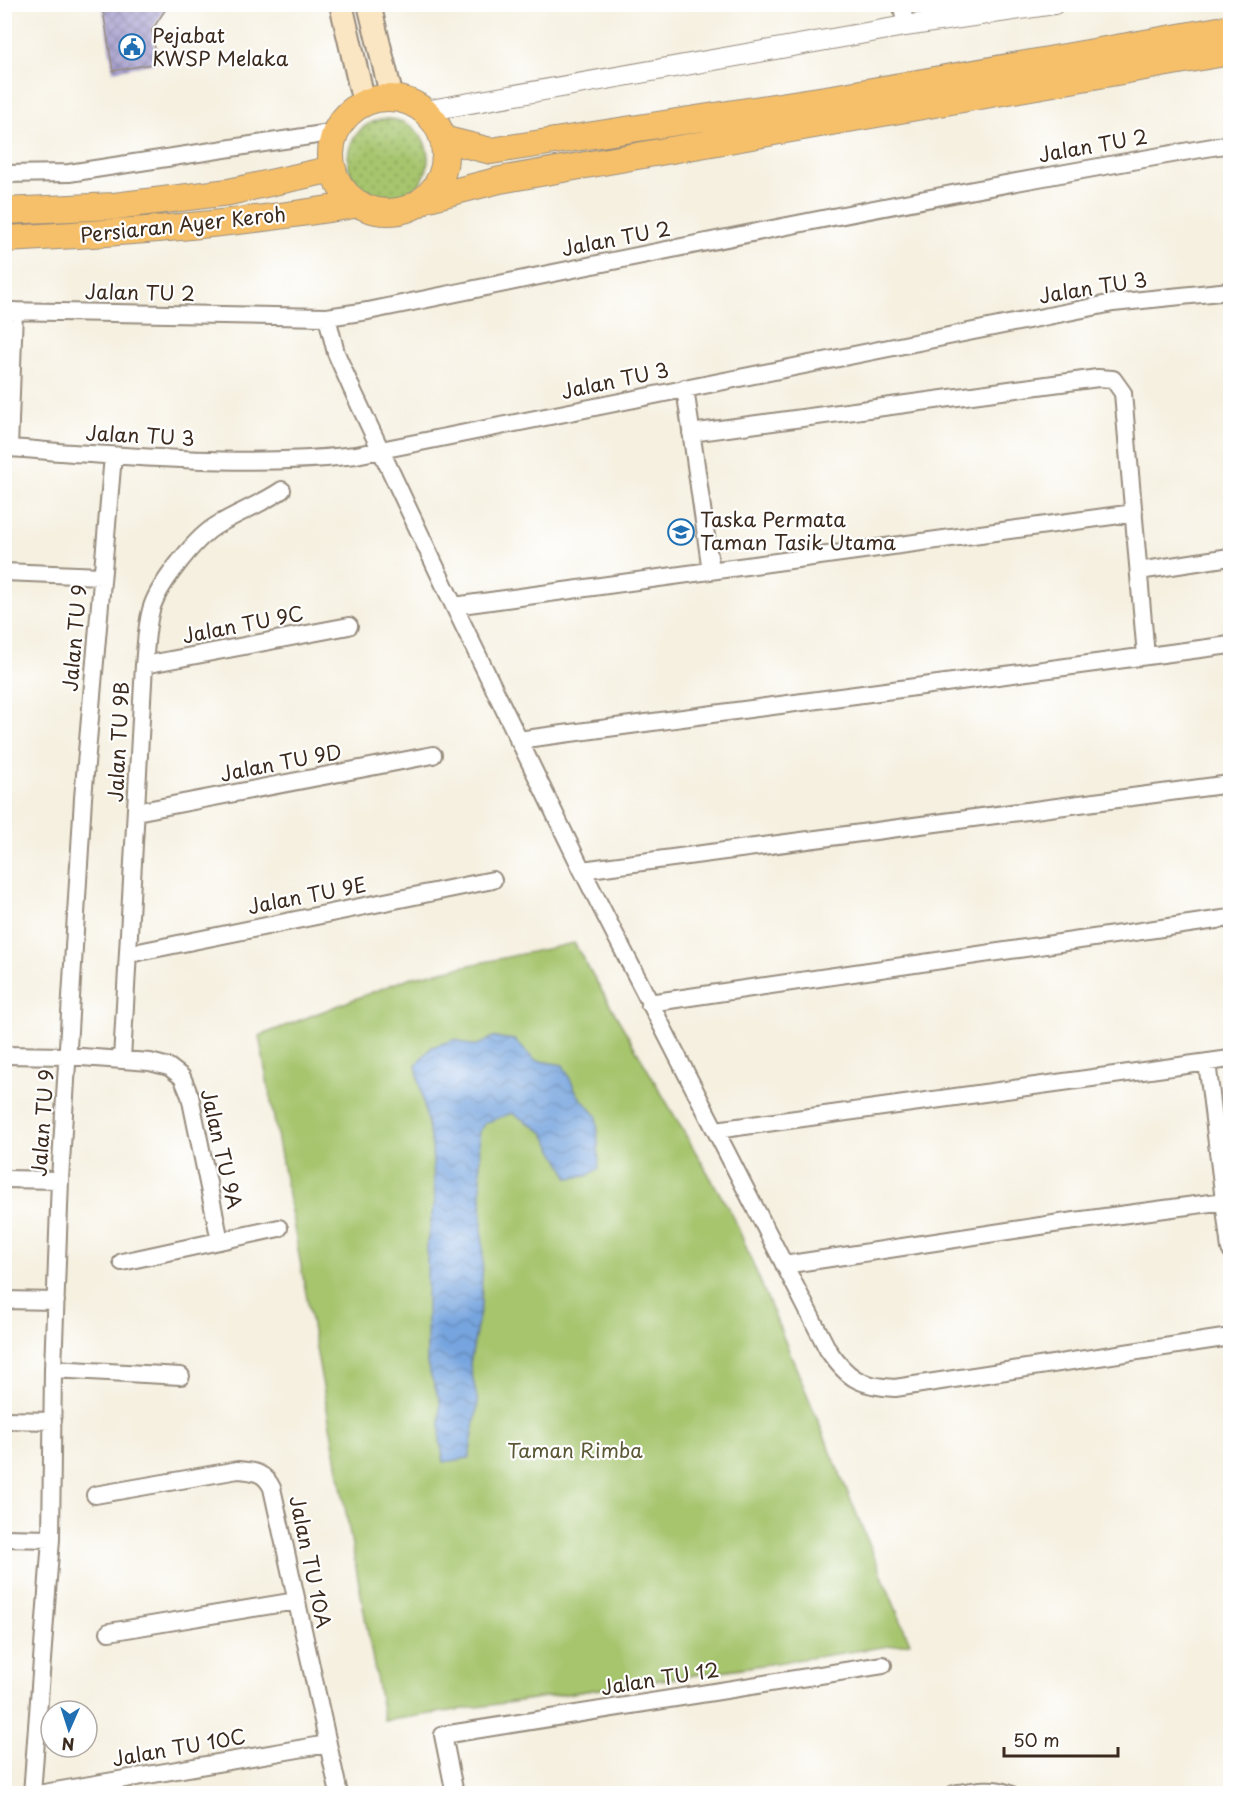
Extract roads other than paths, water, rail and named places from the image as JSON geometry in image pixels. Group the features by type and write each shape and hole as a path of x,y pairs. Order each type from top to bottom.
{"main road":[{"path":"341,4 364,103"},
{"path":"369,4 392,98"},
{"path":"443,139 491,151 838,97 1230,28"},
{"path":"424,199 500,180 1230,52"},
{"path":"392,98 410,102 425,111 436,124 443,139 446,155 443,172 436,187 424,199 410,207 393,211 376,210 360,204 348,195 339,183 333,169 331,150 336,132 343,120 364,103 392,98"},
{"name":"Persiaran Ayer Keroh","path":"4,211 114,206 229,192 333,169"},
{"name":"Persiaran Ayer Keroh","path":"4,239 172,229 360,204"}],"street":[{"path":"902,4 905,26"},
{"path":"425,111 905,26 1054,4"},
{"path":"4,174 69,173 336,132"},
{"name":"Jalan TU 2","path":"9,311 327,317 368,311 837,216 1088,168 1230,144"},
{"name":"Jalan TU 3","path":"7,448 113,456 214,460 324,459 381,451 1113,303 1230,291"},
{"path":"7,448 9,311"},
{"path":"327,317 336,353 518,740 649,1003 828,1350 840,1367 854,1380 873,1387 895,1388 1230,1337"},
{"path":"692,433 1098,378 1113,379 1123,393 1146,656"},
{"path":"685,388 711,571"},
{"name":"Jalan TU 9","path":"32,1794 51,1539 53,1369 60,1180 83,798 113,456"},
{"name":"Jalan TU 9B","path":"122,1059 144,665 151,609 160,588 187,554 211,529 282,490"},
{"path":"454,606 1134,513"},
{"path":"1139,571 1230,557"},
{"path":"4,572 101,576"},
{"name":"Jalan TU 9C","path":"144,665 349,626"},
{"path":"518,740 1230,645"},
{"name":"Jalan TU 9D","path":"136,812 433,755"},
{"path":"582,870 1230,784"},
{"name":"Jalan TU 9E","path":"129,954 493,880"},
{"path":"649,1003 1230,918"},
{"name":"Jalan TU 9A","path":"4,1055 122,1059 160,1064 169,1067 182,1077 190,1096 220,1241"},
{"path":"716,1130 1230,1059"},
{"path":"1207,1062 1230,1249"},
{"path":"4,1179 60,1180"},
{"path":"784,1264 1225,1201"},
{"name":"Jalan TU 9A","path":"122,1262 279,1228"},
{"path":"4,1300 56,1301"},
{"path":"53,1369 181,1376"},
{"path":"4,1420 53,1421"},
{"name":"Jalan TU 10A","path":"95,1495 238,1470 251,1470 268,1480 272,1488 339,1794"},
{"path":"4,1538 51,1539"},
{"path":"109,1632 296,1601"},
{"name":"Jalan TU 12","path":"455,1794 443,1735 883,1665"},
{"name":"Jalan TU 10C","path":"38,1794 327,1744"},
{"path":"954,1794 983,1789 1003,1790 1009,1794"}],"water":[{"path":"492,1037 515,1040 534,1060 563,1065 578,1095 597,1116 599,1168 587,1176 569,1178 543,1132 512,1113 485,1123 479,1132 483,1254 481,1306 470,1364 478,1403 469,1458 444,1462 440,1441 440,1402 427,1364 427,1242 435,1200 432,1147 416,1065 432,1047 457,1039 466,1044 475,1045"}],"place":[{"name":"Pejabat KWSP Melaka","path":"132,47"},
{"name":"Taska Permata Taman Tasik Utama","path":"681,532"}],"park label":[{"name":"Taman Rimba","path":"575,1451"}]}
